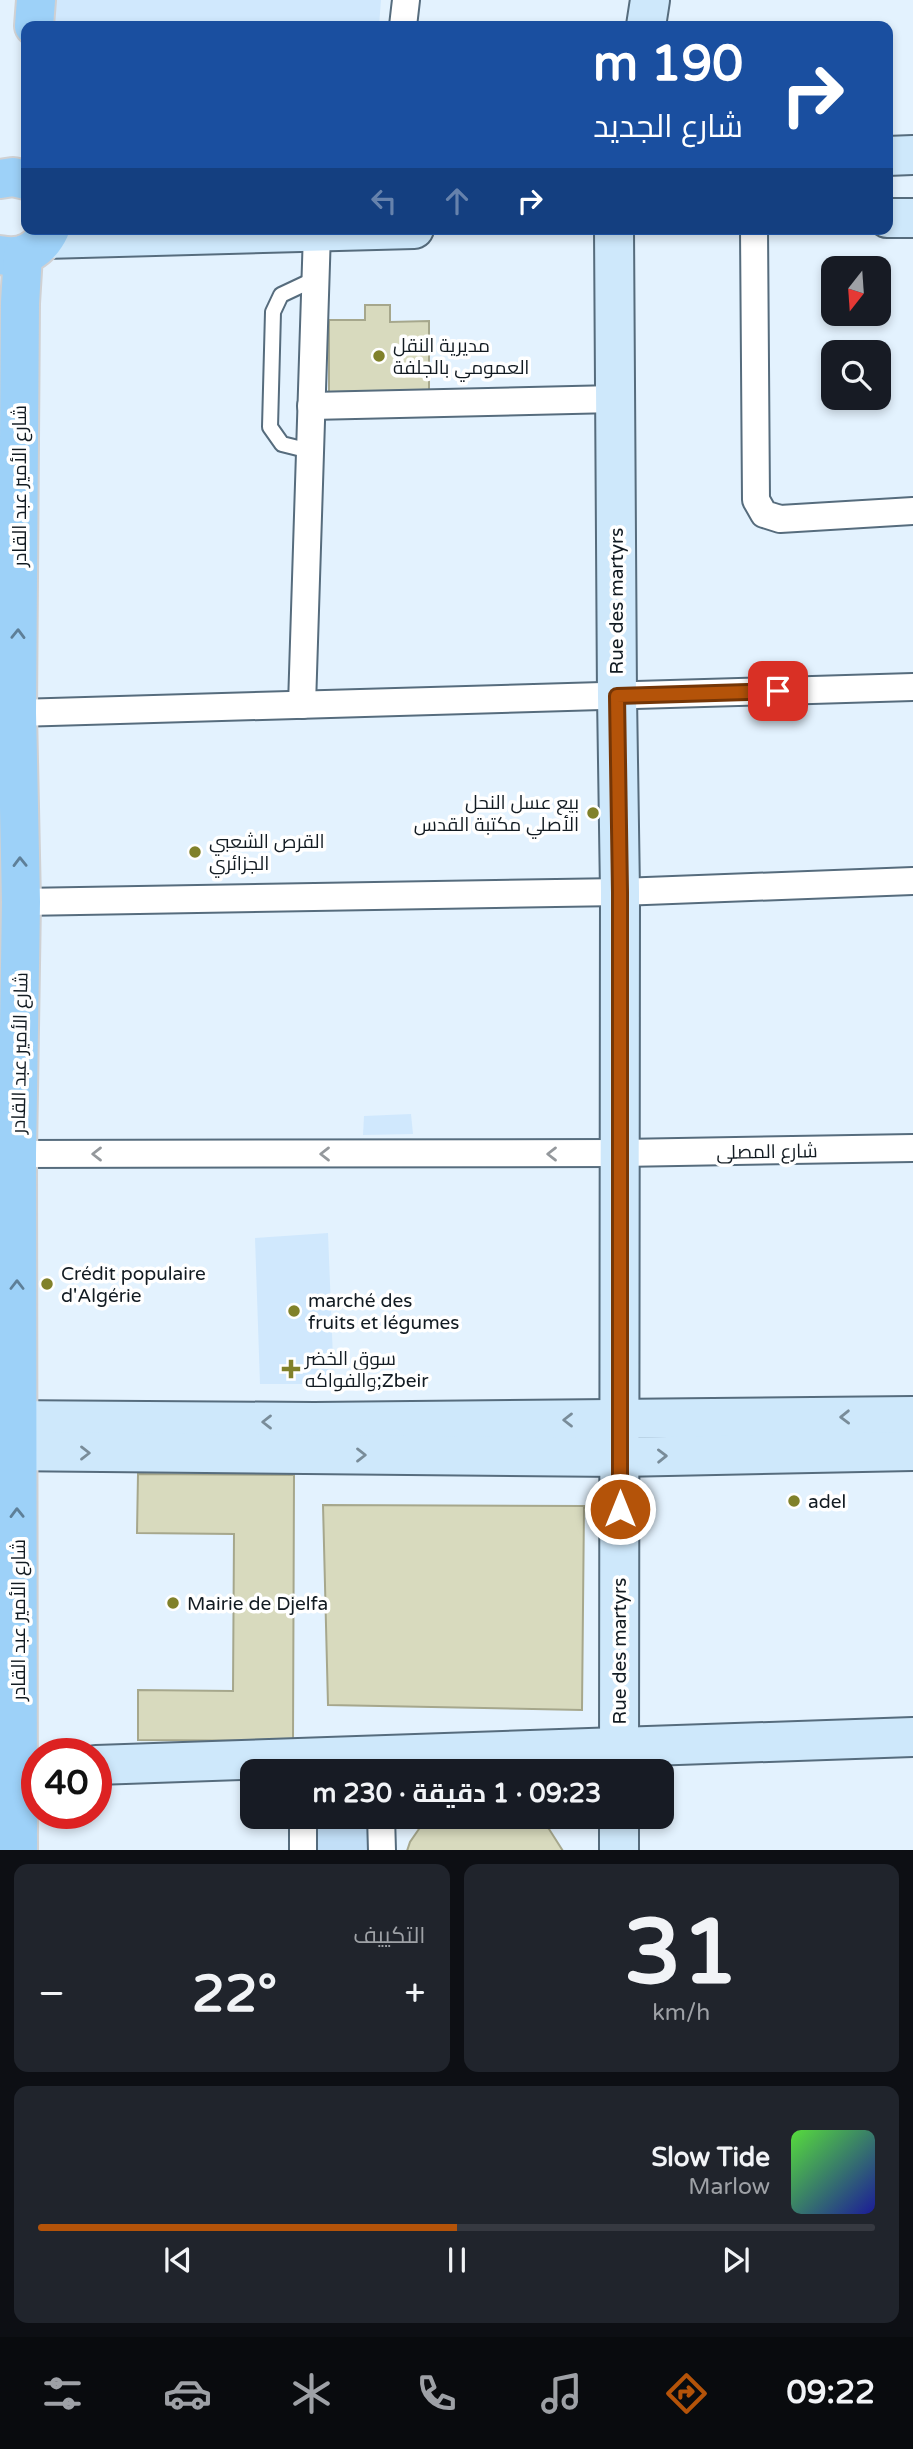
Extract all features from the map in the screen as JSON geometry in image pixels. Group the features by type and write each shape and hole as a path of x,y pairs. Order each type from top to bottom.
{"main road":[{"path":"34,21 36,0"},
{"path":"0,179 21,179"},
{"name":"شارع الأمير عبد القادر","path":"18,1850 9,1436 17,1154 20,902 17,713 20,303 29,245"}],"street":[{"path":"404,21 406,0"},
{"path":"647,21 650,0"},
{"path":"893,156 913,155"},
{"path":"893,218 913,218"},
{"path":"29,245 251,235"},
{"path":"302,705 317,235"},
{"name":"Rue des martyrs","path":"614,235 621,1153 618,1758"},
{"path":"754,235 756,500 764,514 779,519 913,511"},
{"path":"310,407 615,399"},
{"path":"17,713 913,687"},
{"path":"20,902 620,892 913,881"},
{"name":"شارع المصلى","path":"17,1154 621,1153 913,1148"},
{"path":"314,1438 619,1420 913,1416"},
{"path":"9,1436 314,1438 620,1457 913,1451"},
{"path":"570,1759 913,1737"},
{"path":"112,1765 240,1764"},
{"path":"303,1829 303,1850"},
{"path":"382,1829 382,1850"},
{"path":"619,1829 619,1850"}],"lane":[{"path":"310,451 282,444 270,427 273,312 281,295 315,278"}],"shaded area":[{"path":"50,0 381,0 379,21 48,21"},
{"path":"411,1114 413,1134 363,1135 364,1116"},
{"name":"marché des fruits et légumes","path":"328,1233 334,1384 260,1384 255,1238"},
{"path":"305,1829 376,1829 377,1850 305,1850"}],"building":[{"name":"مديرية النقل العمومي بالجلفة","path":"365,305 390,305 390,322 429,321 429,391 329,392 329,320 365,320"},
{"path":"138,1474 294,1475 293,1741 138,1740 138,1690 233,1691 234,1534 137,1533"},
{"path":"323,1505 584,1506 582,1710 328,1705"},
{"path":"419,1829 549,1829 562,1850 407,1850"}],"place":[{"name":"مديرية النقل العمومي بالجلفة","path":"379,356"},
{"name":"بيع عسل النحل الأصلي مكتبة القدس","path":"593,813"},
{"name":"القرص الشعبي الجزائري","path":"195,852"},
{"name":"Crédit populaire d'Algérie","path":"47,1284"},
{"name":"marché des fruits et légumes","path":"294,1311"},
{"name":"سوق الخضر والفواكه;Zbeir","path":"291,1369"},
{"name":"adel","path":"794,1501"},
{"name":"Mairie de Djelfa","path":"173,1603"}],"route":[{"path":"620,1509 621,1153 617,696 778,691"}]}
